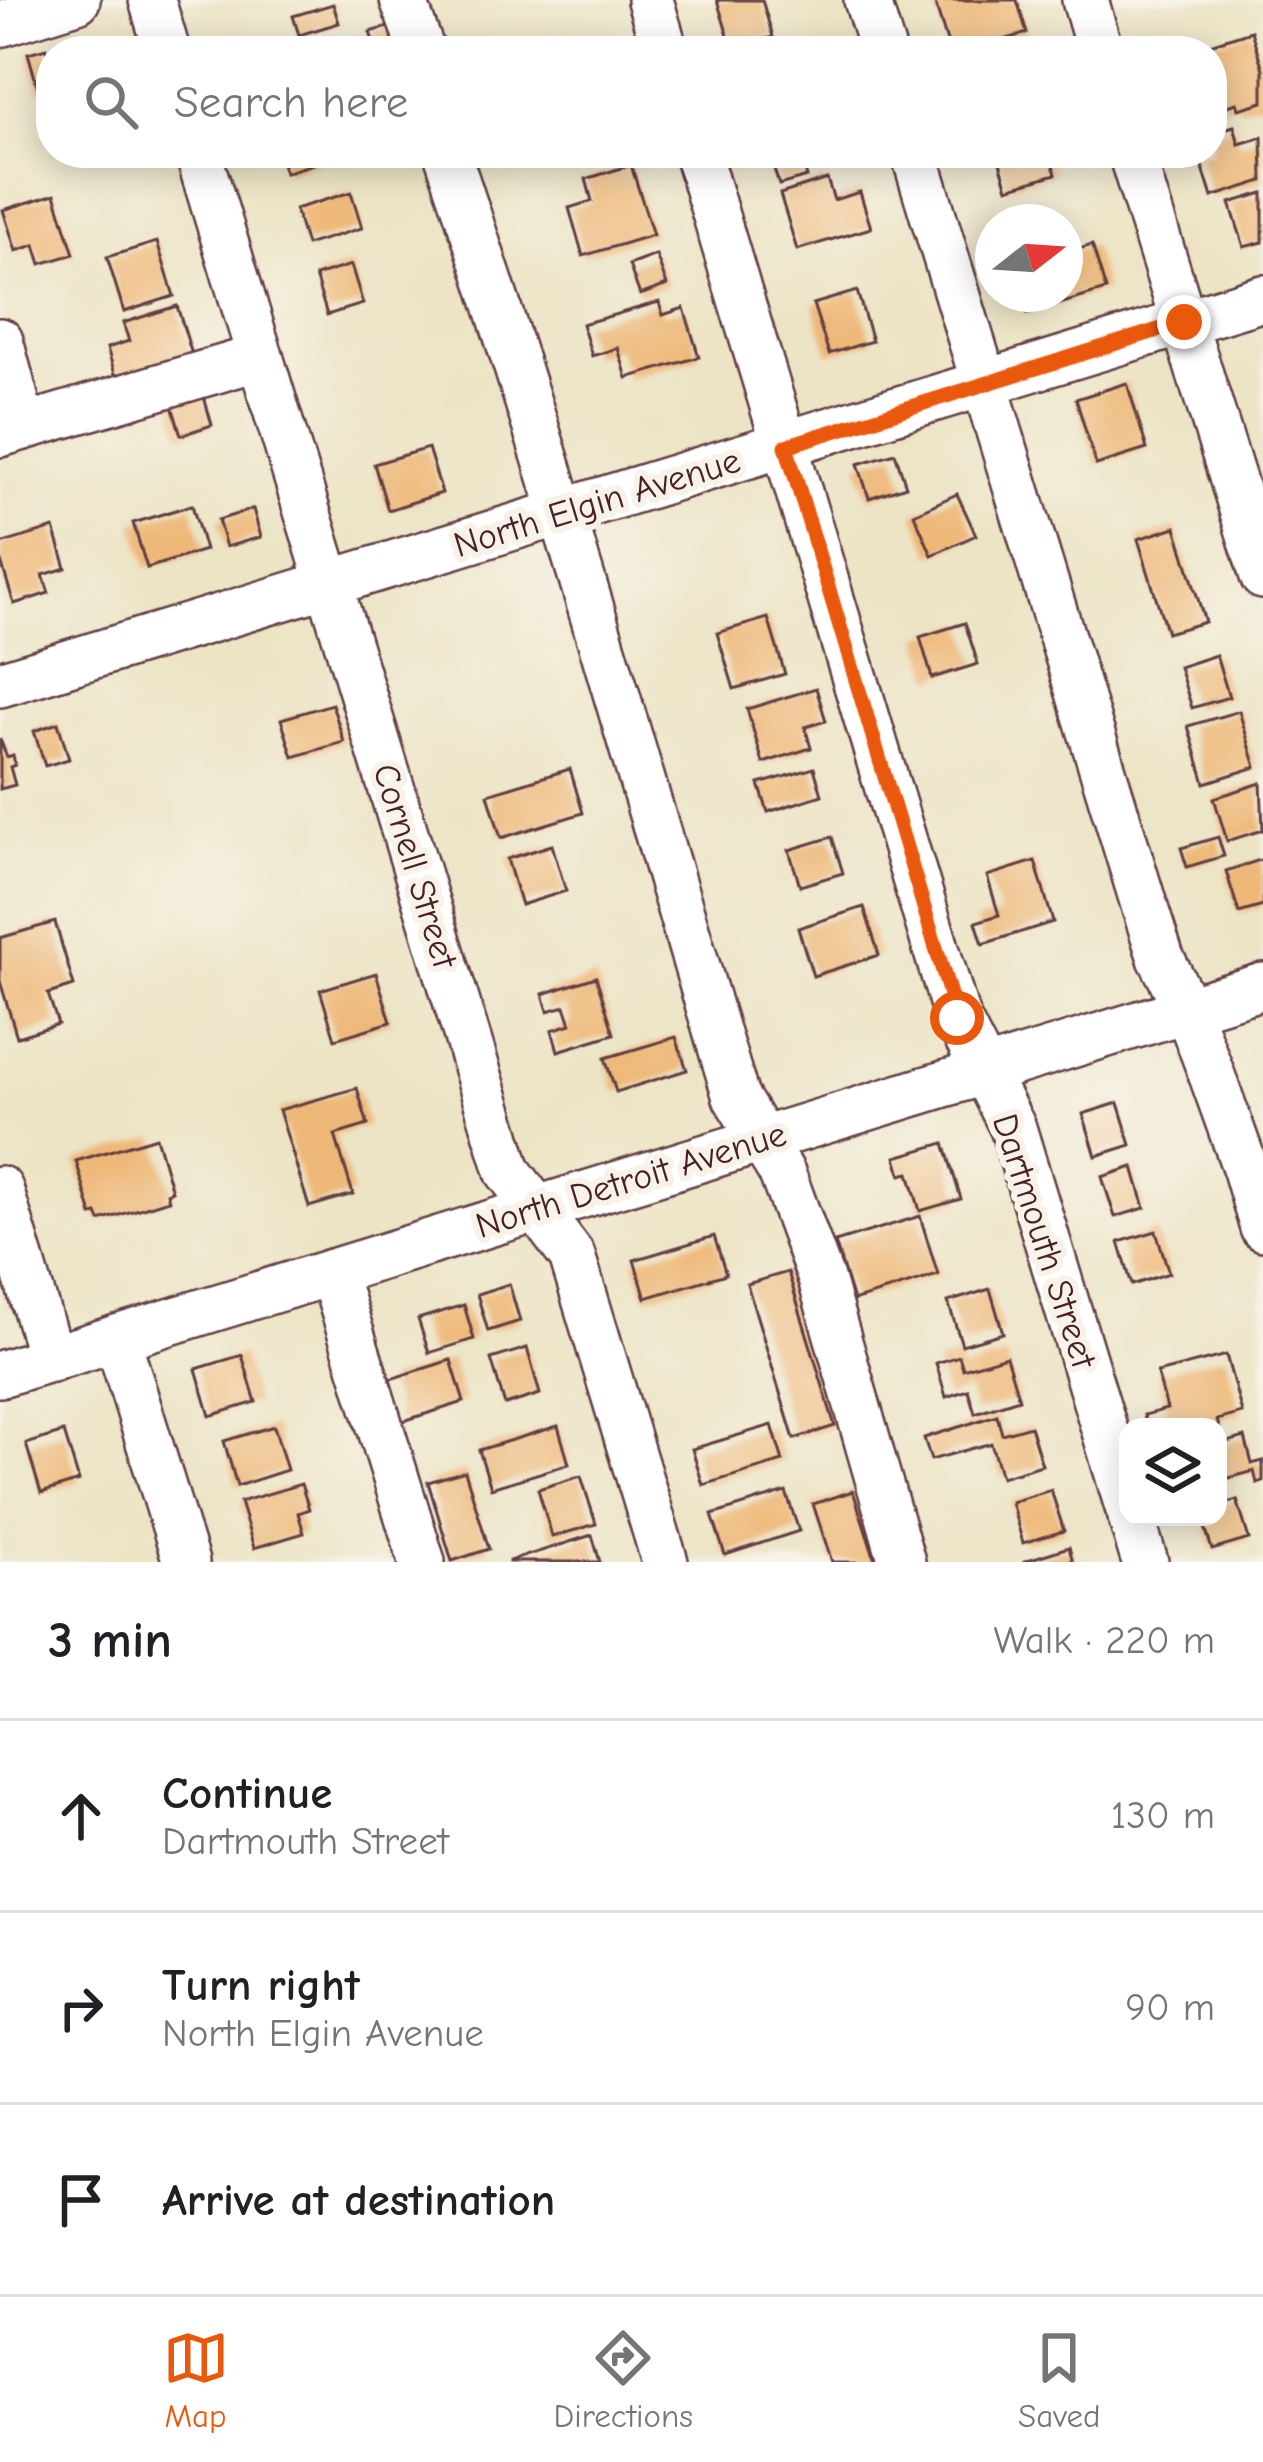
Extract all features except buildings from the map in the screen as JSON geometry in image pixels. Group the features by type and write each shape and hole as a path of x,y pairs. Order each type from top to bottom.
{"street":[{"path":"0,24 77,0"},
{"path":"152,0 163,36"},
{"path":"404,0 417,36"},
{"path":"650,0 661,36"},
{"path":"867,0 878,36"},
{"path":"1085,0 1096,36"},
{"name":"Cornell Street","path":"203,168 508,1171 572,1256 665,1562"},
{"path":"452,168 736,1097 782,1173 821,1279 902,1562"},
{"name":"Dartmouth Street","path":"702,168 957,1018 1012,1128 1119,1478"},
{"path":"919,168 1161,958 1187,1009 1263,1228"},
{"path":"1136,168 1263,576"},
{"name":"North Elgin Avenue","path":"0,684 1263,298"},
{"path":"0,340 11,431 260,357"},
{"name":"North Detroit Avenue","path":"0,1374 1263,986"},
{"path":"0,1189 51,1358"},
{"path":"332,1271 422,1562"},
{"path":"117,1338 185,1562"},
{"path":"1134,1526 1145,1562"}],"route":[{"path":"957,1018 786,446 1184,322"}]}
